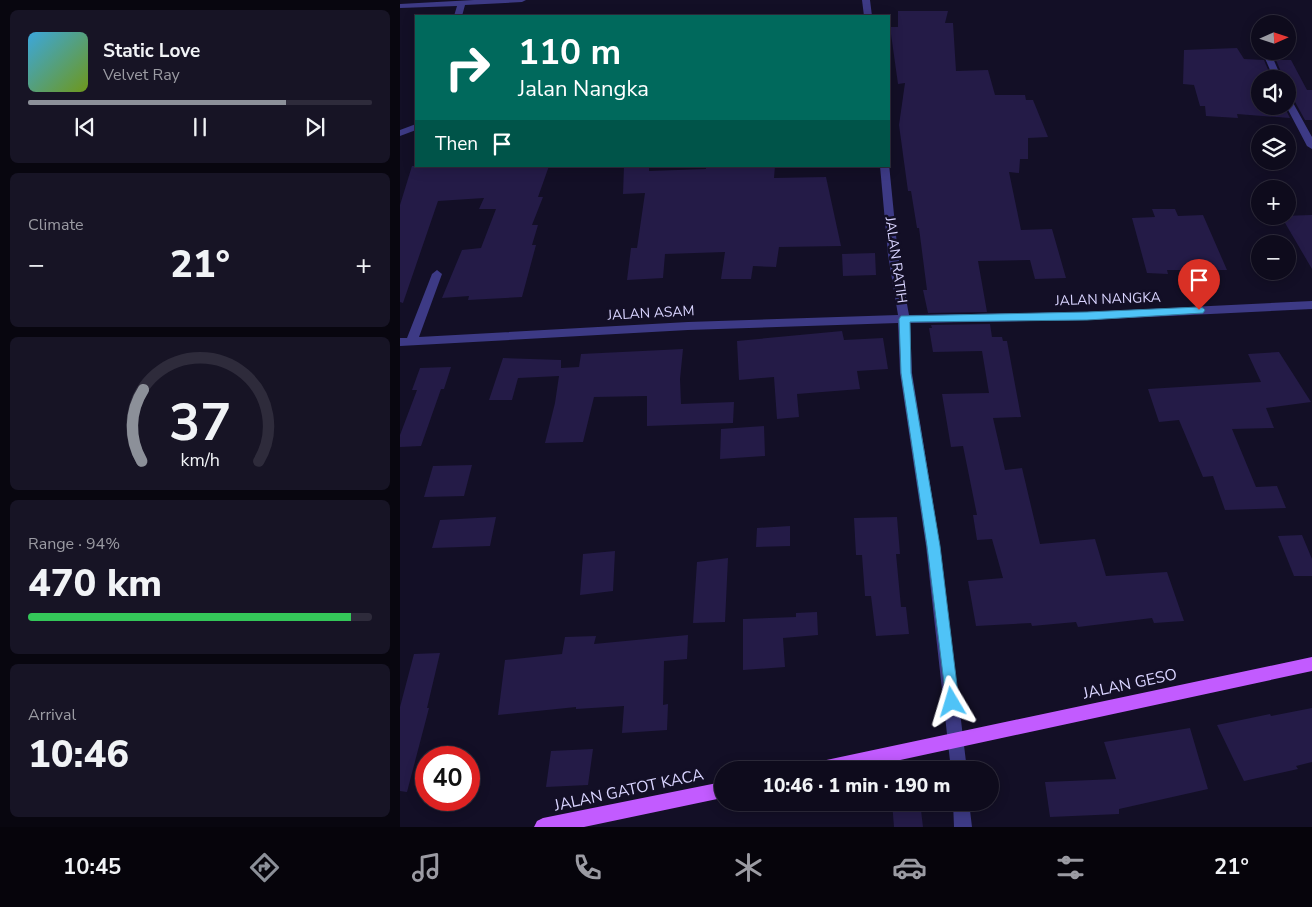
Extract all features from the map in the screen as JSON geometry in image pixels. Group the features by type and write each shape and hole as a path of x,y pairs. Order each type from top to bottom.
{"main road":[{"name":"JALAN GESO","path":"957,741 1312,664"},
{"path":"860,761 957,741"},
{"name":"JALAN GATOT KACA","path":"543,827 714,792"}],"street":[{"path":"400,6 522,0"},
{"path":"866,0 868,15"},
{"path":"458,15 462,3"},
{"path":"1295,115 1312,146"},
{"path":"400,133 415,127"},
{"name":"JALAN RATIH","path":"886,167 893,255 904,319 906,373 934,546 958,761"},
{"path":"412,341 437,274"},
{"name":"JALAN NANGKA","path":"904,319 1087,316 1312,305"},
{"name":"JALAN ASAM","path":"400,342 688,326 904,319"},
{"path":"962,811 963,827"}],"building":[{"path":"898,11 948,11 945,23 953,23 956,71 988,70 995,95 1025,95 1026,100 1033,100 1048,137 1028,138 1028,159 1020,159 1019,173 1009,172 1021,230 1052,229 1066,278 1035,279 1030,260 978,261 987,312 928,313 923,290 927,290 919,228 917,228 911,191 908,191 899,125 905,83 898,84 890,27 898,27"},
{"path":"1237,48 1244,59 1264,60 1268,70 1251,70 1251,115 1288,115 1290,118 1237,114 1238,118 1206,116 1205,106 1200,106 1194,85 1183,84 1184,50"},
{"path":"1276,60 1291,60 1307,90 1312,90 1312,120 1305,120 1296,104 1296,70 1280,70"},
{"path":"412,166 549,167 538,197 543,197 532,225 538,225 532,245 536,245 522,297 468,300 469,296 442,298 462,250 481,248 496,209 479,209 484,198 438,201 403,303 400,302 400,205"},
{"path":"624,167 649,167 649,171 706,169 706,167 775,167 774,178 826,177 841,246 779,247 776,267 753,266 751,279 721,279 725,252 665,254 663,278 627,280 631,248 637,248 645,193 623,194"},
{"path":"1152,209 1175,209 1178,216 1203,215 1227,270 1167,270 1168,274 1147,273 1132,218 1155,217"},
{"path":"1312,215 1312,269 1296,242 1296,235 1292,235 1286,225 1296,225 1296,216"},
{"path":"875,253 876,275 843,276 842,254"},
{"path":"990,324 992,337 1002,337 1003,341 1007,341 1021,417 993,418 1005,470 1022,468 1040,544 1095,539 1106,576 1167,572 1184,621 1154,623 1152,618 1078,627 1076,622 1032,626 1031,623 976,626 968,581 1003,578 992,539 977,540 973,515 977,515 963,446 951,447 942,394 989,393 982,351 933,352 929,328 932,328 931,325"},
{"path":"842,331 844,340 883,338 888,369 857,371 860,389 797,394 799,417 777,419 774,377 739,380 737,341"},
{"path":"683,349 680,379 681,404 734,402 733,423 647,426 647,396 594,397 583,442 545,443 555,403 559,376 518,378 512,400 489,400 503,358 561,360 561,368 579,367 581,354"},
{"path":"1279,352 1311,402 1266,408 1274,428 1232,429 1256,487 1277,486 1286,508 1225,510 1213,476 1203,477 1179,420 1159,422 1148,389 1261,382 1248,354"},
{"path":"451,367 444,389 441,389 421,446 400,447 400,435 417,390 412,390 420,368"},
{"path":"764,426 765,456 720,459 721,429"},
{"path":"472,465 464,496 424,497 433,466"},
{"path":"496,517 490,546 432,548 440,520"},
{"path":"897,517 900,554 896,554 901,607 906,607 909,634 876,636 871,596 865,596 862,555 856,555 854,518"},
{"path":"790,526 790,546 756,547 757,528"},
{"path":"1302,535 1312,559 1312,576 1294,576 1278,536"},
{"path":"615,551 613,591 580,595 583,554"},
{"path":"728,558 725,622 693,623 697,562"},
{"path":"817,612 818,635 783,638 785,667 743,670 743,619 796,617 796,613"},
{"path":"688,635 687,659 664,661 663,705 668,704 667,730 622,733 624,706 576,709 576,707 498,715 505,660 562,654 565,637 596,636 594,644"},
{"path":"440,653 419,746 415,746 415,761 407,792 400,791 400,707 414,654"},
{"path":"1312,708 1312,762 1296,766 1298,769 1244,781 1217,725"},
{"path":"1190,728 1208,789 1119,809 1119,814 1050,817 1045,782 1116,779 1104,742"},
{"path":"593,749 588,785 546,787 551,751"},
{"path":"893,811 921,811 923,827 894,827"}],"route":[{"path":"952,702 934,546 906,373 904,319 1087,316 1199,310"}]}
